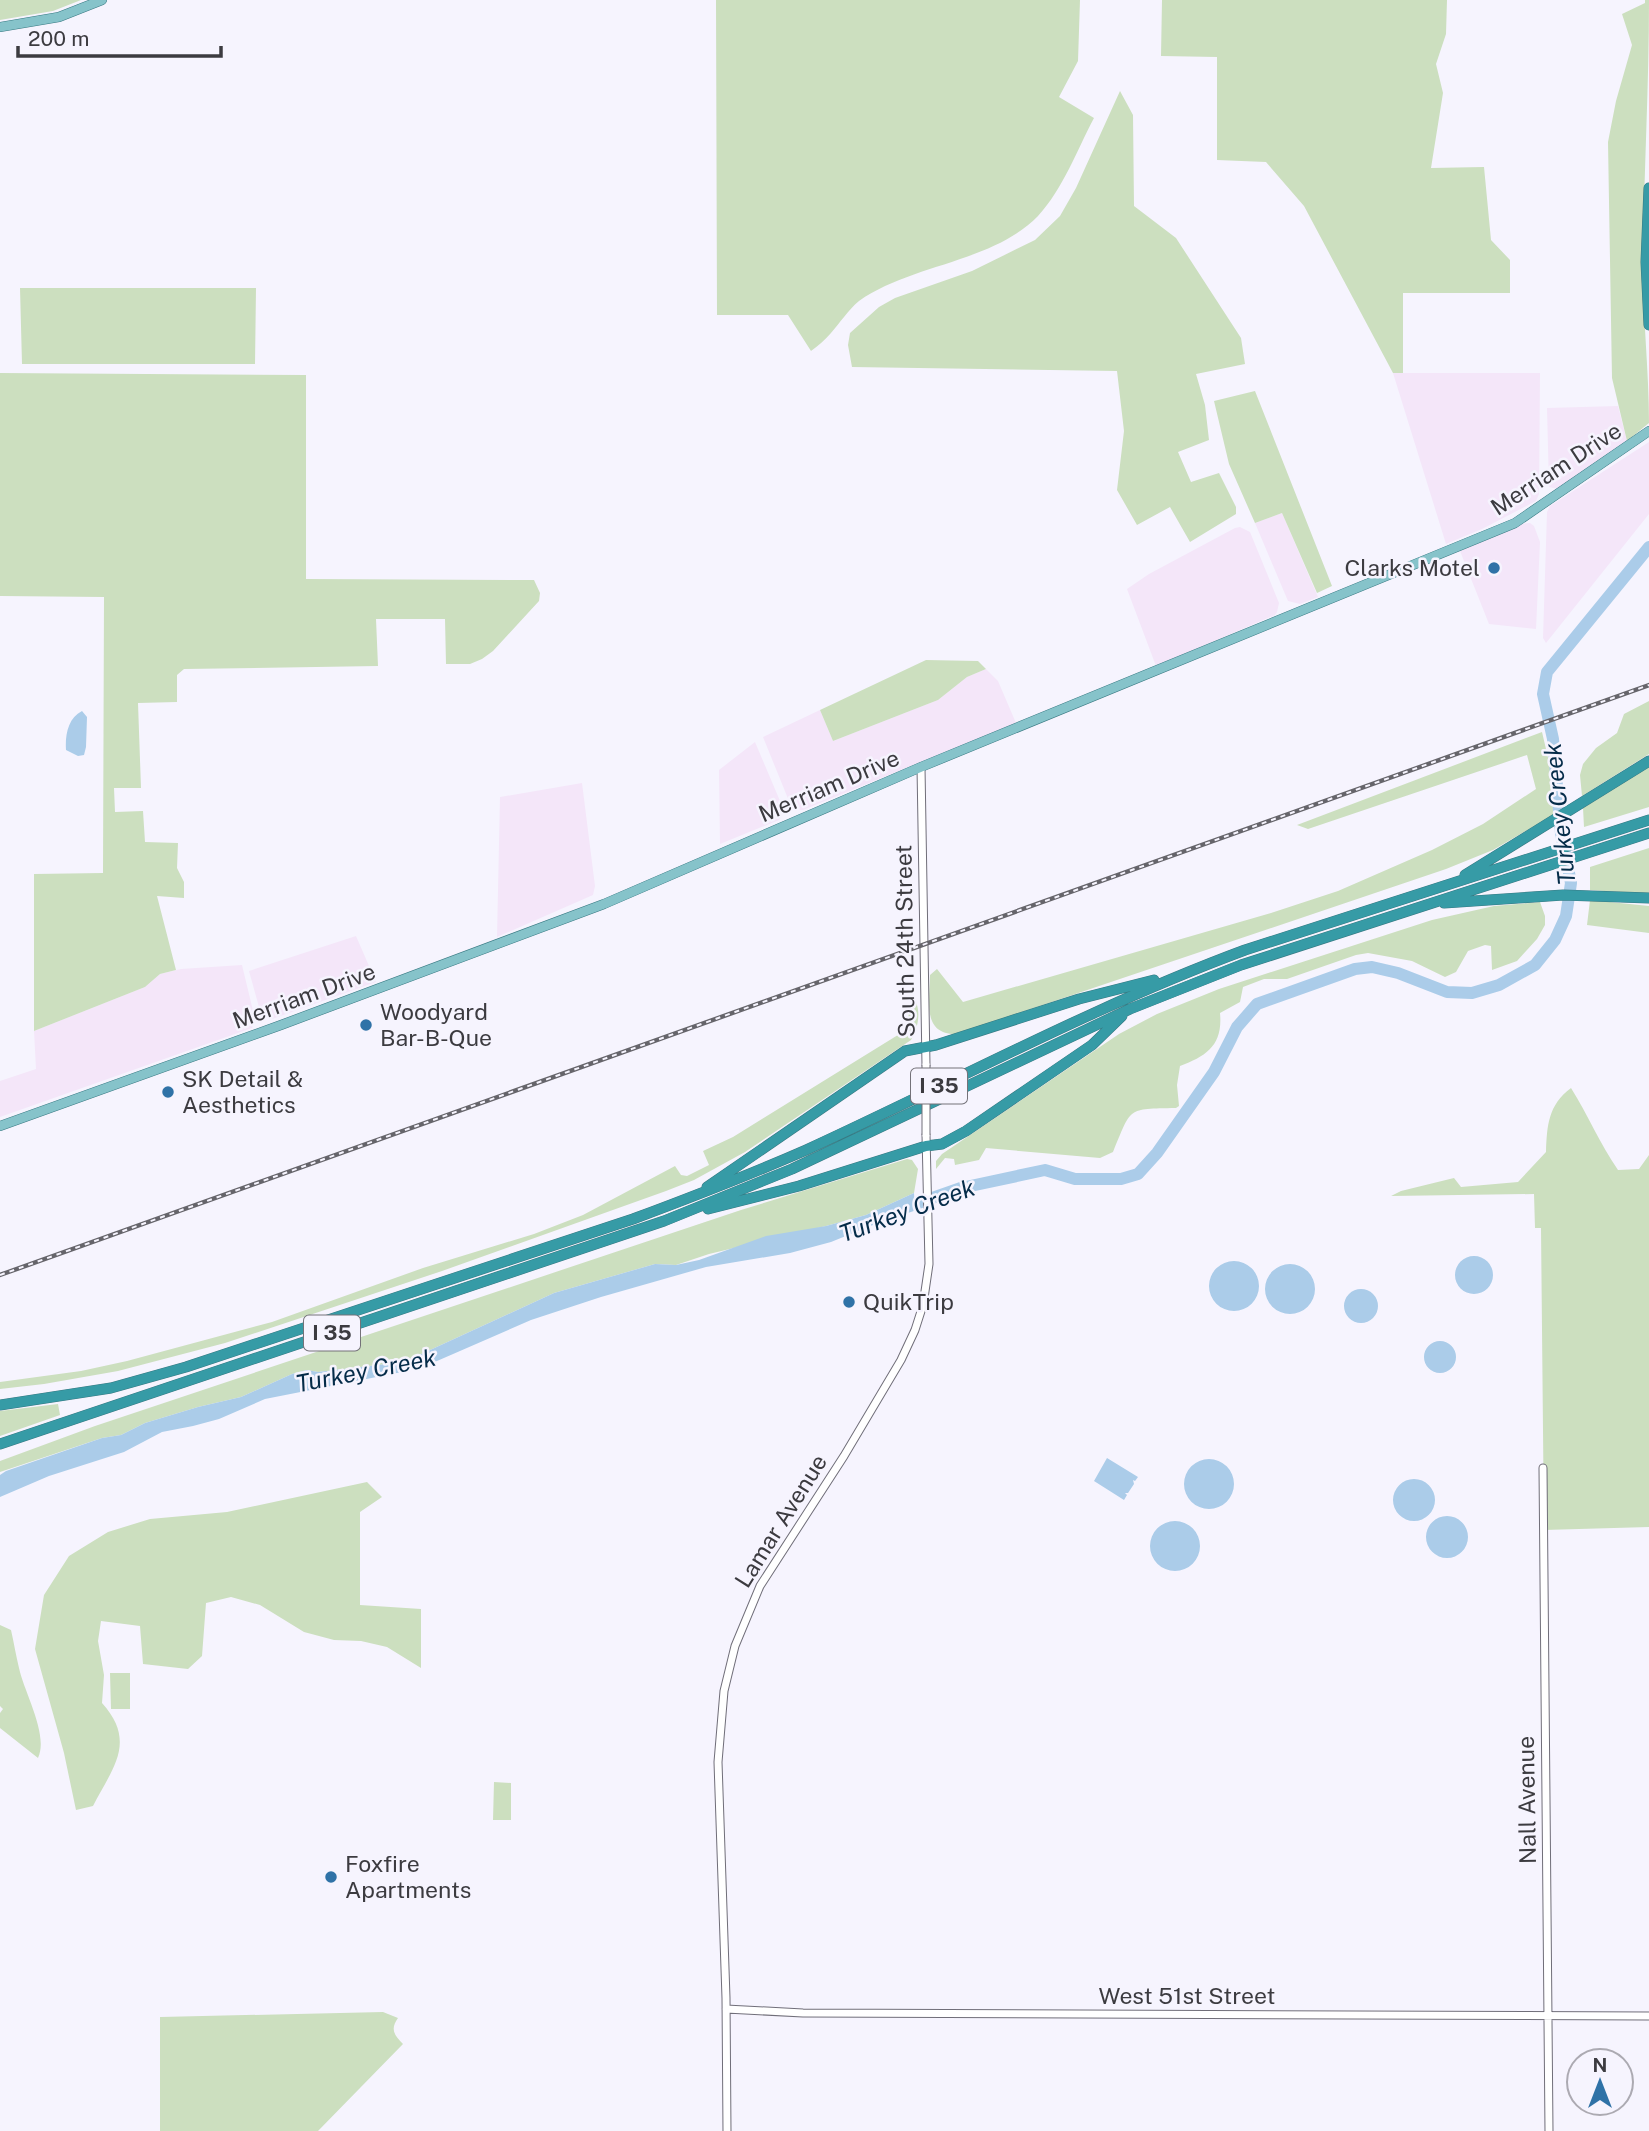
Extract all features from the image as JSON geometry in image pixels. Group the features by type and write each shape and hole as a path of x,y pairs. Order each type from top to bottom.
{"highway":[{"path":"1649,188 1646,261 1649,325"},
{"path":"1450,884 1649,761"},
{"name":"I 35","path":"0,1405 111,1388 198,1363 480,1271 694,1196 806,1150 1086,1016 1182,974 1257,947 1649,820"},
{"name":"I 35","path":"0,1444 664,1221 803,1164 1130,1009 1241,965 1649,833"},
{"path":"1429,904 1563,895 1649,898"},
{"path":"694,1196 899,1055 1079,999 1182,974"},
{"path":"664,1221 799,1186 926,1146 942,1144 966,1131 1092,1045 1130,1009"}],"main road":[{"path":"0,27 59,17 102,0"},
{"name":"Merriam Drive","path":"0,1126 281,1025 604,904 921,767 1515,523 1649,431"}],"street":[{"name":"South 24th Street","path":"921,767 928,1199"},
{"name":"Lamar Avenue","path":"726,2131 726,2009 718,1761 720,1711 729,1667 749,1609 766,1575 844,1456 910,1342 923,1305 928,1277 928,1199"},
{"name":"Nall Avenue","path":"1543,1468 1549,2131"},
{"name":"West 51st Street","path":"726,2009 803,2013 1649,2016"}],"shaded area":[{"path":"1393,373 1540,373 1539,494 1536,501 1446,544"},
{"path":"1618,406 1627,441 1558,489 1549,487 1547,408"},
{"path":"1649,442 1649,514 1546,643 1543,638 1547,512 1550,506"},
{"path":"1282,513 1318,597 1300,604 1288,601 1255,523"},
{"path":"1530,523 1534,526 1540,542 1536,629 1489,624 1460,551 1520,524"},
{"path":"1240,527 1250,532 1279,603 1277,612 1156,666 1127,589 1149,574"},
{"path":"986,669 998,681 1016,723 803,810 796,810 791,806 763,737 820,710 833,741 938,700 967,677"},
{"path":"755,742 783,808 782,816 779,820 720,844 719,770"},
{"path":"582,783 595,886 593,895 497,937 500,797"},
{"path":"356,936 376,982 272,1019 262,1018 249,971"},
{"path":"242,965 255,1019 252,1028 0,1117 0,1081 36,1069 34,1031 145,987 160,974 181,969"}],"green space":[{"path":"0,0 81,0 53,11 0,20"},
{"path":"716,0 1080,0 1078,61 1059,97 1094,118 1055,194 1038,216 1019,232 975,254 902,279 859,301 829,336 811,351 788,315 717,315"},
{"path":"1162,0 1447,0 1446,34 1436,64 1443,93 1431,168 1484,167 1491,240 1510,260 1510,293 1403,293 1403,373 1393,373 1304,206 1266,162 1217,160 1217,57 1161,56"},
{"path":"1645,0 1649,0 1649,32 1643,278 1649,423 1627,441 1612,378 1608,142 1632,45 1622,14 1645,3"},
{"path":"1120,91 1133,115 1134,206 1176,238 1241,338 1245,364 1196,374 1205,405 1209,440 1178,452 1191,482 1219,473 1236,507 1236,514 1190,542 1170,507 1137,525 1117,490 1124,431 1117,371 852,367 848,345 850,333 879,307 895,298 972,271 1035,240 1060,216 1076,188"},
{"path":"20,288 256,288 255,364 22,364"},
{"path":"0,373 306,375 306,579 534,580 540,593 539,601 493,651 470,664 446,664 445,619 376,619 378,666 184,669 177,675 177,702 138,703 141,788 114,788 115,812 143,811 145,842 178,843 177,868 184,882 184,898 157,896 176,970 160,974 145,987 34,1031 34,874 103,873 104,597 0,596"},
{"path":"1255,391 1332,586 1317,593 1282,513 1255,523 1229,464 1214,401"},
{"path":"926,660 978,661 986,669 967,677 938,700 833,741 820,710"},
{"path":"1649,701 1649,754 1582,796 1580,775 1583,764 1596,748 1617,733 1624,714"},
{"path":"1542,732 1550,766 1555,814 1493,850 1446,869 957,1034 938,1029 933,1022 929,1005 930,975 937,969 963,1002 1271,913 1338,891 1432,850 1483,824 1536,789 1527,755 1308,829 1297,825"},
{"path":"1649,766 1649,807 1584,827 1583,808"},
{"path":"1649,848 1649,894 1590,890 1590,867"},
{"path":"1590,900 1649,906 1649,933 1587,925"},
{"path":"1540,902 1545,925 1537,939 1517,961 1492,970 1491,946 1485,945 1468,951 1456,972 1445,977 1412,961 1368,953 1287,979 1264,979 1243,987 1240,1002 1220,1013 1219,1033 1211,1048 1198,1058 1180,1066 1177,1085 1179,1106 1139,1110 1128,1119 1113,1152 1100,1158 986,1148 979,1160 955,1165 954,1159 945,1158 936,1169 936,1161 942,1154 1119,1034 1157,1014 1219,989 1432,920 1494,906"},
{"path":"912,996 917,1005 918,1017 911,1040 745,1152 694,1180 442,1271 225,1343 118,1371 0,1389 0,1382 81,1371 127,1361 272,1322 423,1268 534,1234 583,1215 675,1166 681,1175 687,1176 709,1165 703,1151 733,1137 906,1030"},
{"path":"1571,1088 1618,1170 1639,1169 1649,1155 1649,1527 1544,1530 1541,1228 1535,1228 1534,1194 1391,1196 1454,1178 1461,1187 1518,1182 1546,1152 1548,1125 1553,1109"},
{"path":"907,1159 912,1160 918,1169 914,1193 866,1215 709,1254 676,1265 655,1264 554,1293 404,1362 318,1372 307,1370 292,1374 241,1397 145,1423 121,1435 102,1438 0,1472 0,1461 95,1426 741,1210"},
{"path":"58,1404 60,1415 0,1436 0,1411"},
{"path":"367,1482 382,1497 360,1512 360,1605 421,1609 421,1668 387,1647 361,1641 334,1640 304,1632 260,1605 231,1597 206,1603 202,1656 188,1669 143,1664 140,1626 101,1621 98,1641 104,1675 102,1703 118,1730 120,1742 114,1767 93,1806 76,1810 64,1753 35,1649 44,1595 69,1556 108,1532 150,1519 227,1512"},
{"path":"0,1625 11,1630 22,1678 38,1726 41,1749 38,1758 0,1728 0,1713 3,1709 0,1706"},
{"path":"110,1673 130,1673 130,1709 111,1709"},
{"path":"494,1782 511,1783 511,1820 493,1820"},
{"path":"383,2012 398,2018 394,2032 403,2044 318,2131 160,2131 160,2017"}],"water":[{"path":"82,711 87,717 86,747 84,755 78,756 66,750 66,739 73,718"},
{"path":"914,1193 915,1208 831,1242 790,1253 706,1267 601,1297 531,1320 437,1361 407,1371 265,1399 219,1419 162,1432 124,1452 49,1476 0,1497 0,1475 6,1471 102,1438 121,1435 145,1423 241,1397 292,1374 307,1370 318,1372 404,1362 554,1293 655,1264 676,1265 699,1260 766,1236 826,1226 866,1215"},
{"path":"1474,1256 1487,1262 1493,1275 1487,1288 1474,1294 1461,1288 1455,1275 1461,1262"},
{"path":"1234,1261 1251,1269 1259,1286 1251,1303 1234,1311 1217,1303 1209,1286 1217,1269"},
{"path":"1290,1264 1307,1272 1315,1289 1307,1306 1290,1314 1273,1306 1265,1289 1273,1272"},
{"path":"1361,1289 1373,1294 1378,1306 1373,1318 1361,1323 1349,1318 1344,1306 1349,1294"},
{"path":"1440,1341 1451,1346 1456,1357 1451,1368 1440,1373 1429,1368 1424,1357 1429,1346"},
{"path":"1107,1458 1138,1477 1133,1480 1134,1484 1128,1493 1125,1493 1127,1495 1124,1500 1094,1481"},
{"path":"1209,1459 1226,1467 1234,1484 1226,1501 1209,1509 1192,1501 1184,1484 1192,1467"},
{"path":"1414,1479 1429,1485 1435,1500 1429,1515 1414,1521 1399,1515 1393,1500 1399,1485"},
{"path":"1447,1516 1462,1522 1468,1537 1462,1552 1447,1558 1432,1552 1426,1537 1432,1522"},
{"path":"1175,1521 1192,1529 1200,1546 1192,1563 1175,1571 1158,1563 1150,1546 1158,1529"}],"waterway":[{"name":"Turkey Creek","path":"901,1209 961,1188 1045,1170 1075,1179 1121,1179 1138,1174 1157,1153 1214,1072 1237,1027 1257,1004 1355,969 1372,967 1398,973 1447,992 1472,993 1499,985 1535,965 1555,940 1566,916 1571,883 1561,833 1553,739 1543,694 1547,672 1649,547"}],"railway":[{"path":"0,1275 1649,685"}],"place":[{"name":"Clarks Motel","path":"1494,568"},
{"name":"Woodyard Bar-B-Que","path":"366,1025"},
{"name":"SK Detail & Aesthetics","path":"168,1092"},
{"name":"QuikTrip","path":"849,1302"},
{"name":"Foxfire Apartments","path":"331,1877"}]}
